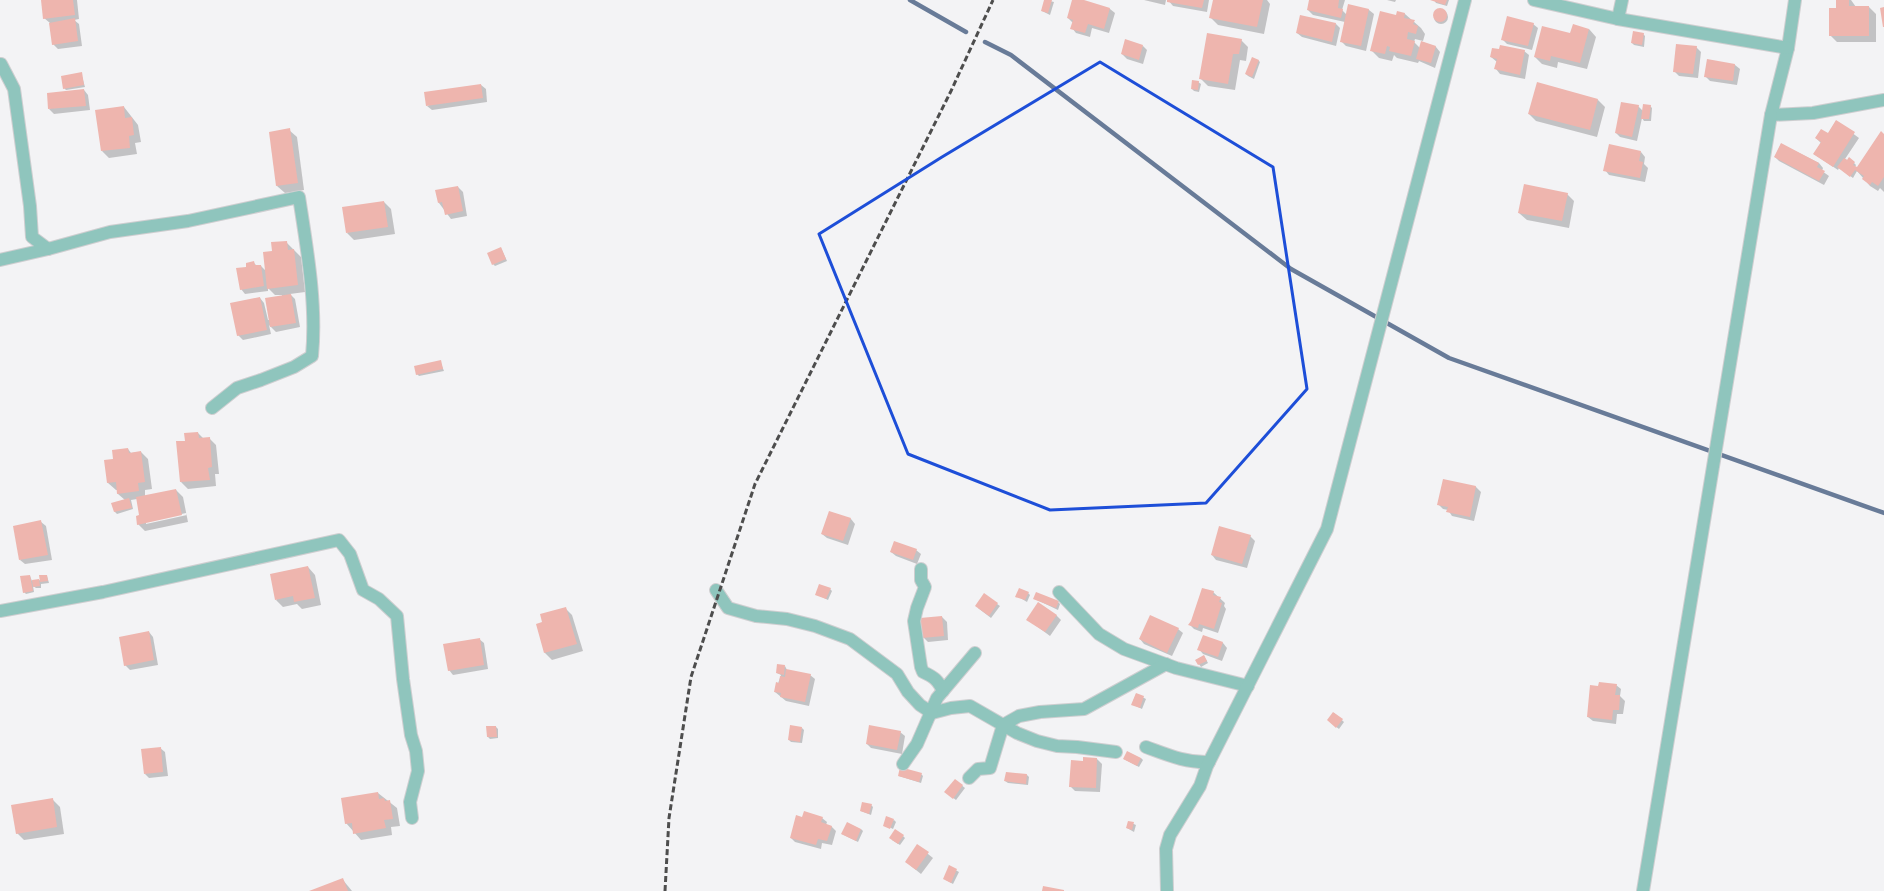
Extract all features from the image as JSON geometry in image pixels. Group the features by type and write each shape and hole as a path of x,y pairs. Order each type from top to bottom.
{"street":[{"path":"1167,891 1166,849 1168,842 1184,810 1200,786 1209,762 1327,529 1465,0"},
{"path":"1534,0 1618,19 1788,48"},
{"path":"1618,19 1622,0"},
{"path":"1643,891 1771,115 1788,48 1794,0"},
{"path":"1,64 14,89 30,206 32,236 48,249"},
{"path":"1771,115 1812,113 1884,100"},
{"path":"0,260 110,232 188,221 299,198 308,254 314,335 312,356 294,367 237,388 212,408"},
{"path":"0,611 103,592 339,540 350,554 362,590 379,599 397,616 403,679 411,734 416,751 418,771 410,802 412,818"},
{"path":"921,569 921,580 925,587 914,621 921,667 923,672 939,681 943,691"},
{"path":"716,590 728,608 756,616 788,619 815,626 850,639 897,674 908,692 920,705 932,713 952,708 970,706 1003,725 1037,741 1057,746 1116,752"},
{"path":"1059,592 1099,634 1124,649 1166,664 1248,686"},
{"path":"903,764 917,744 923,728 932,713 937,698 975,653"},
{"path":"969,778 978,769 990,768 1003,725 1019,716 1040,712 1084,709 1166,664"},
{"path":"1146,747 1178,759 1193,762 1209,762"}],"highlighted area":[{"path":"1100,62 1273,167 1307,389 1206,503 1050,510 908,454 819,234 942,157"}],"building":[{"path":"41,0 73,0 75,15 43,19"},
{"path":"1044,0 1052,0 1048,13 1041,11"},
{"path":"1072,0 1084,0 1110,8 1104,29 1088,24 1085,33 1070,29 1073,20 1067,18"},
{"path":"1167,0 1204,0 1202,8 1167,2"},
{"path":"1213,0 1263,0 1257,27 1209,18"},
{"path":"1309,0 1339,0 1338,8 1343,9 1341,18 1307,10"},
{"path":"1430,0 1447,0 1445,5"},
{"path":"1836,0 1849,0 1849,6 1869,6 1869,36 1829,36 1829,8 1836,8"},
{"path":"1348,4 1369,9 1361,46 1340,42"},
{"path":"1884,7 1884,27 1883,27 1880,8"},
{"path":"1440,8 1445,10 1447,15 1445,20 1440,22 1435,20 1433,15 1435,10"},
{"path":"1380,11 1396,15 1397,11 1405,13 1404,18 1415,20 1413,24 1418,26 1416,34 1408,32 1407,39 1415,41 1411,56 1389,51 1390,47 1387,46 1385,54 1370,51"},
{"path":"1300,15 1336,23 1332,42 1296,33"},
{"path":"1507,16 1534,23 1528,46 1501,40"},
{"path":"75,18 78,41 52,45 49,23"},
{"path":"1573,24 1589,29 1580,63 1551,56 1550,61 1534,57 1542,26 1570,33"},
{"path":"1633,31 1644,33 1642,45 1631,43"},
{"path":"1207,33 1242,39 1239,54 1233,54 1228,84 1199,79"},
{"path":"1125,39 1143,45 1139,60 1121,54"},
{"path":"1421,41 1436,46 1431,63 1416,59"},
{"path":"1676,44 1697,46 1693,74 1673,72"},
{"path":"1500,45 1525,50 1520,75 1494,69 1497,59 1490,57 1492,48 1499,49"},
{"path":"1252,57 1259,60 1252,77 1245,74"},
{"path":"1707,59 1735,64 1733,81 1704,77"},
{"path":"82,72 84,85 63,89 61,76"},
{"path":"1192,80 1199,81 1198,90 1191,89"},
{"path":"1537,82 1598,99 1590,130 1528,114"},
{"path":"481,84 483,98 426,106 424,92"},
{"path":"84,89 86,106 48,109 47,93"},
{"path":"1621,102 1639,105 1632,137 1615,133"},
{"path":"1643,104 1651,105 1649,119 1641,119"},
{"path":"124,106 125,118 132,117 134,135 129,136 130,148 101,151 95,110"},
{"path":"1836,120 1855,132 1833,167 1813,154 1821,142 1815,138 1821,129 1828,133"},
{"path":"290,128 298,183 276,186 269,132"},
{"path":"1881,131 1884,134 1884,177 1878,186 1872,182 1870,185 1862,179 1864,176 1855,170 1850,177 1837,167 1844,158 1847,160 1849,157 1855,162 1853,165 1857,167"},
{"path":"1781,143 1819,163 1817,167 1825,171 1819,181 1774,157"},
{"path":"1609,144 1641,151 1639,161 1643,162 1640,178 1603,171"},
{"path":"1524,184 1568,193 1562,221 1518,213"},
{"path":"458,186 463,211 445,215 442,202 438,203 435,190"},
{"path":"384,201 388,227 346,233 342,207"},
{"path":"287,241 288,250 294,249 298,285 267,289 263,252 272,251 271,242"},
{"path":"501,247 506,259 492,265 487,253"},
{"path":"254,261 255,265 261,265 264,286 240,290 236,268 246,267 246,263"},
{"path":"291,294 296,323 270,327 265,298"},
{"path":"260,297 267,330 237,336 230,303"},
{"path":"441,360 443,369 416,375 414,366"},
{"path":"198,432 199,438 210,437 212,467 208,468 210,480 180,482 176,441 185,441 184,433"},
{"path":"128,448 129,453 141,451 145,482 138,483 139,491 117,494 116,482 107,483 104,460 113,459 112,450"},
{"path":"1443,479 1476,486 1470,517 1446,512 1448,507 1437,505"},
{"path":"176,489 182,515 137,525 136,516 139,515 136,497"},
{"path":"129,498 132,508 114,512 111,503"},
{"path":"829,511 851,518 843,541 821,534"},
{"path":"41,520 48,555 19,560 13,526"},
{"path":"1219,526 1251,535 1242,564 1211,555"},
{"path":"894,541 917,549 913,560 890,552"},
{"path":"308,566 315,598 294,602 293,596 275,600 270,574"},
{"path":"30,575 33,591 23,593 20,576"},
{"path":"39,575 47,575 48,581 40,582"},
{"path":"39,579 40,586 33,587 32,580"},
{"path":"819,584 831,588 826,599 815,595"},
{"path":"1019,588 1029,592 1025,600 1015,597"},
{"path":"1202,588 1214,591 1213,595 1221,597 1219,602 1222,603 1214,629 1199,624 1198,628 1188,625 1191,621"},
{"path":"1036,592 1059,601 1056,608 1033,599"},
{"path":"984,593 998,603 989,616 975,606"},
{"path":"1038,602 1057,615 1045,632 1026,620"},
{"path":"566,607 577,644 544,653 536,624 542,622 540,614"},
{"path":"1150,615 1179,628 1167,653 1139,639"},
{"path":"942,616 944,636 922,638 920,618"},
{"path":"149,631 154,660 124,666 119,637"},
{"path":"1203,635 1223,642 1218,657 1197,650"},
{"path":"480,638 484,665 448,671 443,644"},
{"path":"1204,655 1207,661 1198,665 1195,660"},
{"path":"777,664 785,665 784,675 776,673"},
{"path":"786,669 811,674 805,702 780,697 781,693 774,692 776,682 779,683 780,676 785,677"},
{"path":"1599,682 1617,684 1615,695 1620,695 1619,710 1613,710 1612,720 1587,717 1590,685 1598,686"},
{"path":"1136,693 1144,696 1140,708 1131,705"},
{"path":"1333,712 1343,719 1336,728 1327,720"},
{"path":"790,725 802,727 800,742 788,740"},
{"path":"869,725 901,731 897,750 866,744"},
{"path":"486,726 496,726 497,737 487,737"},
{"path":"161,747 163,772 144,774 141,749"},
{"path":"1127,751 1141,758 1137,766 1123,759"},
{"path":"1083,757 1097,758 1096,788 1069,787 1071,760 1083,761"},
{"path":"900,767 922,773 919,782 898,776"},
{"path":"1006,772 1027,774 1026,784 1004,781"},
{"path":"955,779 963,785 953,799 944,792"},
{"path":"378,792 379,799 384,798 385,801 390,800 393,819 384,820 386,828 353,834 352,823 345,824 341,798"},
{"path":"53,798 57,827 16,834 11,805"},
{"path":"862,802 872,804 869,814 860,811"},
{"path":"804,811 823,817 821,822 832,826 827,841 818,839 816,845 790,838 796,815 802,817"},
{"path":"886,816 894,819 890,829 883,826"},
{"path":"1128,821 1134,822 1132,830 1126,828"},
{"path":"847,822 861,829 856,841 841,834"},
{"path":"895,829 904,835 898,844 889,838"},
{"path":"917,844 929,852 916,870 905,862"},
{"path":"949,865 957,869 951,883 943,879"},
{"path":"343,878 348,891 309,891"},
{"path":"1043,886 1064,890 1064,891 1042,891"}],"waterway":[{"path":"910,0 966,32"},
{"path":"985,42 1011,55 1291,269 1449,358 1884,513"}],"railway":[{"path":"665,891 669,818 691,677 755,484 951,91 993,0"}]}
